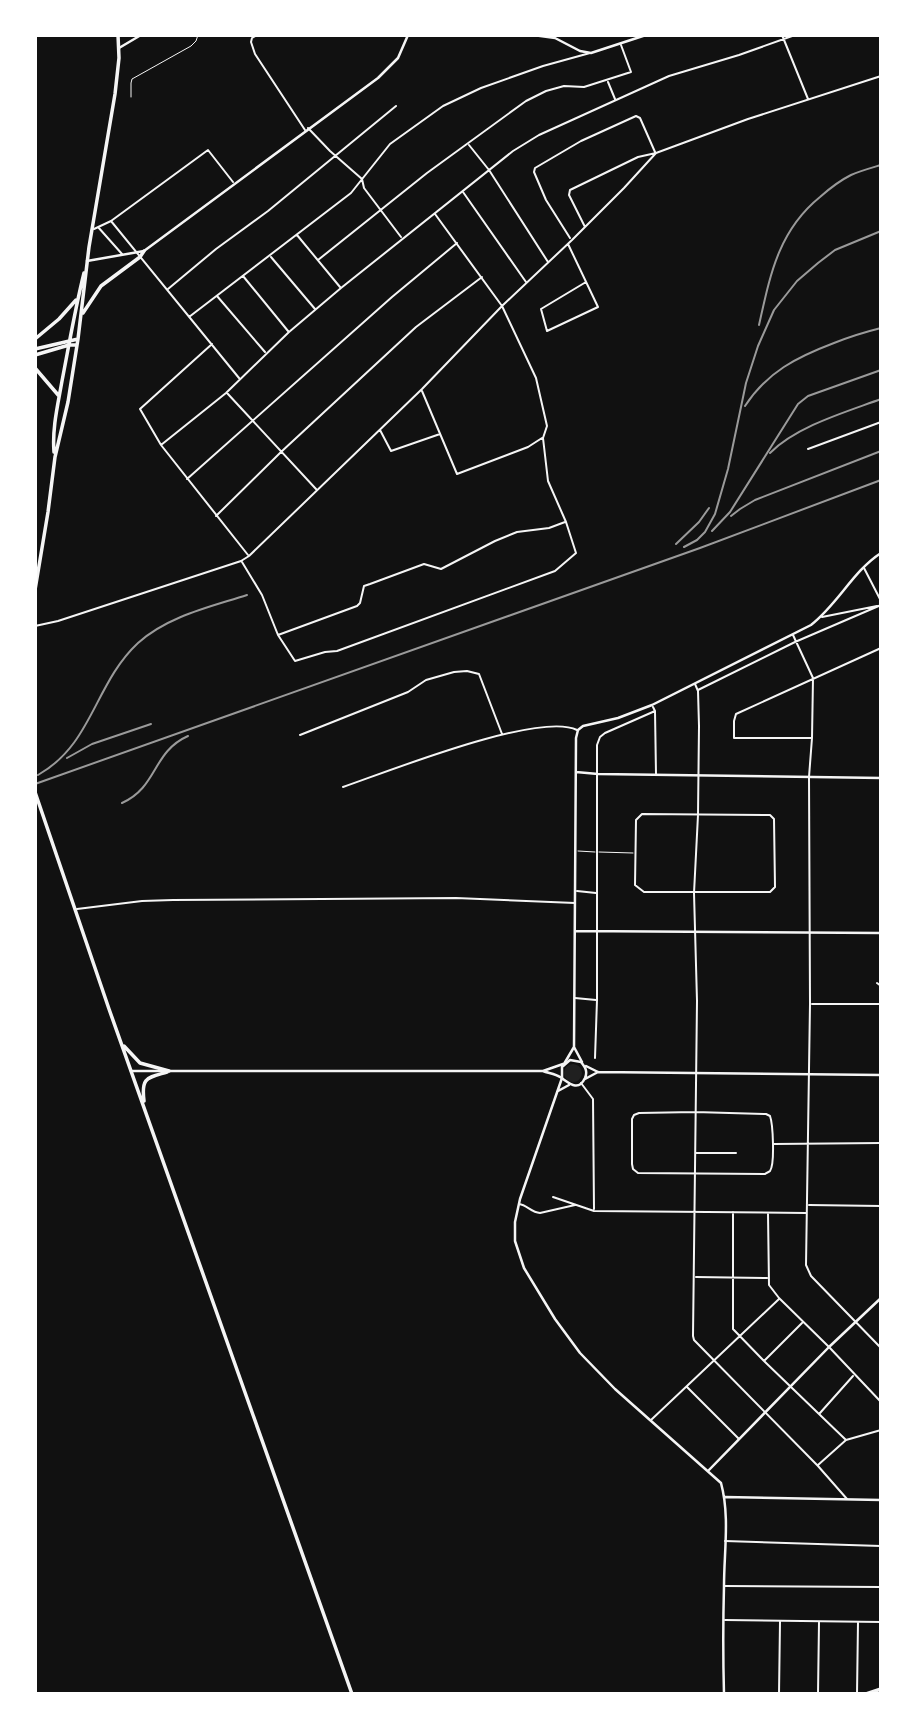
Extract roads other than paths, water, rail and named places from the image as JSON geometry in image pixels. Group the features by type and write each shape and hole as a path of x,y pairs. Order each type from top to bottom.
{"main road":[{"path":"35,590 55,457 68,401 82,315 87,261 115,93 118,35"},
{"path":"82,315 101,286 144,251"},
{"path":"55,457 53,439 87,261"},
{"path":"35,339 78,299"},
{"path":"35,349 78,339"},
{"path":"35,355 77,345"},
{"path":"35,368 60,397"},
{"path":"36,794 131,1071 352,1694"},
{"path":"122,1043 140,1063 169,1071"},
{"path":"145,1107 144,1083 149,1076 169,1071"},
{"path":"866,1694 881,1689"}],"street":[{"path":"119,48 141,35"},
{"path":"257,35 251,42 255,54 307,130 362,179 364,188 402,238"},
{"path":"144,251 378,78 398,58 408,35"},
{"path":"533,35 555,38 580,51 591,53"},
{"path":"189,317 352,192 390,144 443,106 481,88 543,66 646,35"},
{"path":"782,35 808,99"},
{"path":"162,445 226,393 289,332 341,288 513,151 539,135 669,76 795,35"},
{"path":"318,260 381,209 526,101 564,86 584,87 631,72 621,43"},
{"path":"585,227 569,195 570,190 638,157 881,76"},
{"path":"608,80 616,100"},
{"path":"168,289 396,106"},
{"path":"572,240 546,200 534,173 535,168 581,141 636,116 640,118 656,153"},
{"path":"467,144 489,170 548,263"},
{"path":"92,230 111,221 208,150 234,183"},
{"path":"35,626 58,621 241,561 249,556 422,389 656,153"},
{"path":"463,191 527,284"},
{"path":"241,561 262,595 278,635 295,661 355,645 555,571 576,553 548,481 543,438 547,426 536,378 502,306 435,213"},
{"path":"111,221 240,379"},
{"path":"98,227 122,255"},
{"path":"297,235 341,288"},
{"path":"187,479 392,297 457,243"},
{"path":"568,244 598,307 547,331 541,309 586,282"},
{"path":"87,261 138,255"},
{"path":"269,256 315,310"},
{"path":"243,276 289,332"},
{"path":"216,516 416,327 482,277"},
{"path":"217,296 266,353"},
{"path":"212,344 140,409 187,479 249,556"},
{"path":"422,389 457,474 528,447 543,438"},
{"path":"226,393 316,489"},
{"path":"808,449 881,422"},
{"path":"380,429 391,451 441,434"},
{"path":"278,635 357,606 364,586 424,564 441,569 517,532 566,522"},
{"path":"594,1210 593,1099 583,1081 586,1072 574,1047 575,772 578,730 583,726 622,717 652,705 811,625 822,617 864,568 881,553"},
{"path":"864,568 881,604"},
{"path":"822,617 881,604"},
{"path":"698,691 795,642 881,604"},
{"path":"792,634 813,678 808,777 810,1004 806,1265 807,1271 881,1348"},
{"path":"812,738 734,738 734,721 736,714 881,648"},
{"path":"300,735 408,692 426,680 467,671 479,674 502,734"},
{"path":"695,684 698,691 698,815 694,893 697,1001 693,1336 713,1361 766,1412 847,1500"},
{"path":"652,705 655,711 656,775"},
{"path":"595,1058 597,745 600,737 655,711"},
{"path":"622,717 625,724"},
{"path":"343,787 502,734 560,726 578,730"},
{"path":"575,772 881,778"},
{"path":"642,814 769,815 775,819 775,887 771,892 644,892 635,885 635,853 636,820 642,814"},
{"path":"576,891 597,894"},
{"path":"75,909 162,900 456,898 576,903"},
{"path":"576,931 881,933"},
{"path":"877,983 881,986"},
{"path":"575,998 597,1000"},
{"path":"810,1004 881,1004"},
{"path":"574,1047 561,1071 558,1091 519,1204 515,1241 524,1268 555,1319 580,1353 615,1389 721,1483 725,1541 724,1694"},
{"path":"131,1071 543,1071 574,1060 598,1072 881,1075"},
{"path":"543,1071 562,1078 569,1084"},
{"path":"558,1091 598,1072"},
{"path":"639,1113 768,1115 772,1121 773,1144 772,1166 767,1173 638,1173 632,1164 632,1119 639,1113"},
{"path":"773,1144 881,1143"},
{"path":"695,1153 736,1153"},
{"path":"553,1197 594,1210 807,1213"},
{"path":"519,1204 534,1213 576,1205"},
{"path":"808,1205 881,1206"},
{"path":"733,1212 733,1329 846,1440"},
{"path":"768,1212 769,1285 881,1402"},
{"path":"694,1277 768,1278"},
{"path":"650,1421 779,1298"},
{"path":"708,1471 829,1347 881,1298"},
{"path":"764,1361 803,1322"},
{"path":"819,1414 854,1375"},
{"path":"686,1386 739,1439"},
{"path":"818,1466 846,1440 881,1430"},
{"path":"724,1497 881,1500"},
{"path":"725,1541 881,1546"},
{"path":"723,1586 881,1587"},
{"path":"724,1620 881,1622"},
{"path":"779,1694 780,1621"},
{"path":"818,1622 818,1694"},
{"path":"858,1622 858,1694"}],"lane":[{"path":"131,97 134,77 191,47 198,35"},
{"path":"576,851 635,853"}],"railway":[{"path":"759,325 772,272 794,224 838,182 881,165"},
{"path":"684,547 705,532 715,514 728,469 746,383 774,310 797,281 835,250 881,231"},
{"path":"745,406 763,384 795,360 820,348 881,328"},
{"path":"712,531 730,512 798,404 808,396 881,370"},
{"path":"770,453 808,427 881,399"},
{"path":"731,516 755,500 881,451"},
{"path":"35,784 700,548 881,480"},
{"path":"676,544 709,508"},
{"path":"38,775 71,747 123,659 138,643 176,619 247,595"},
{"path":"67,758 92,744 151,724"},
{"path":"122,803 142,788 168,751 188,736"}]}
